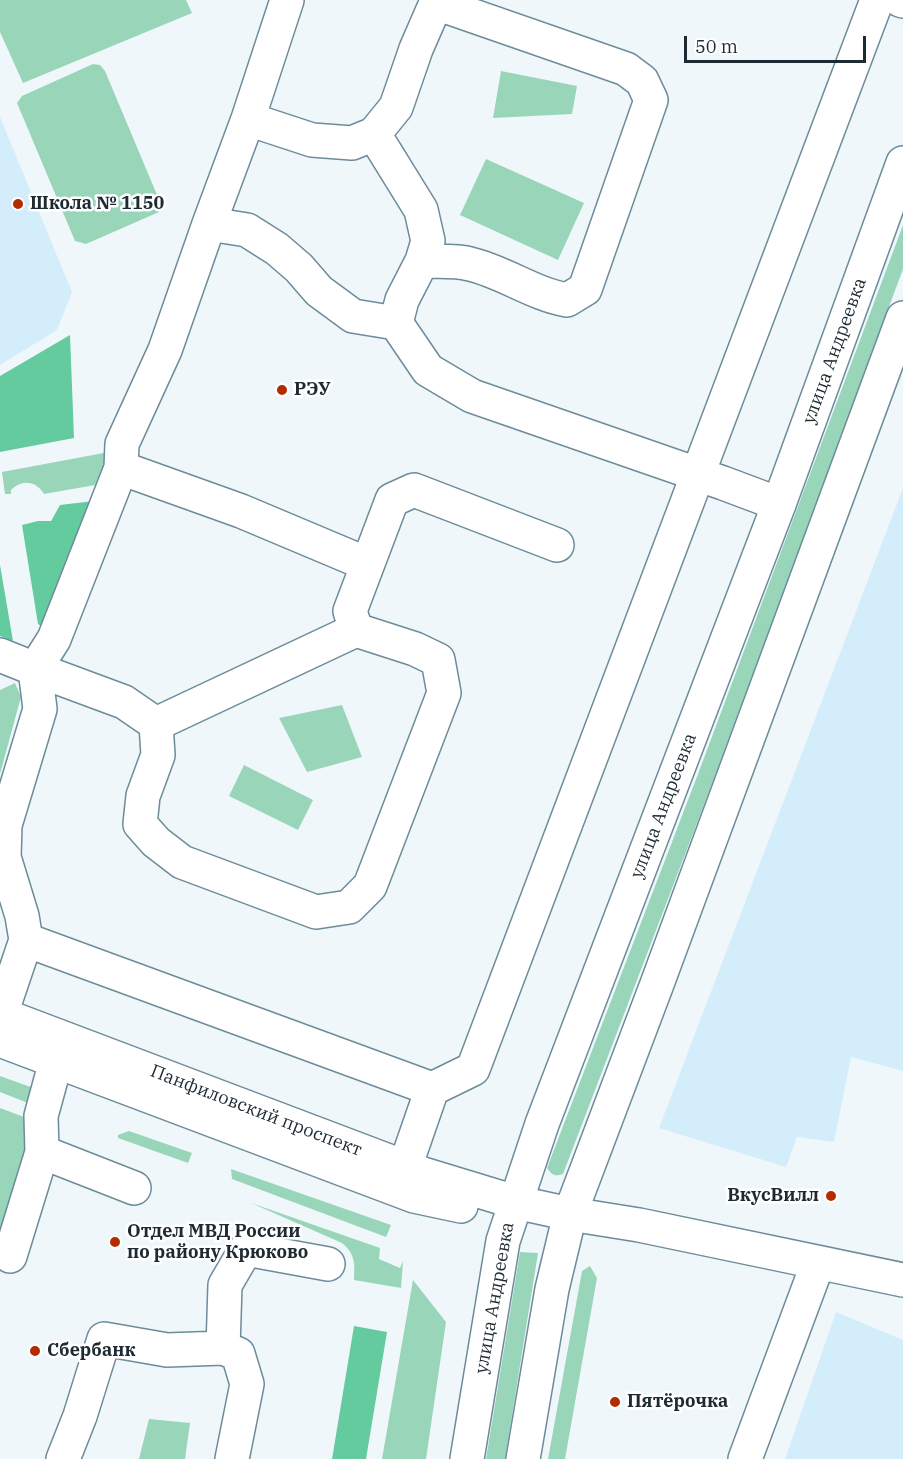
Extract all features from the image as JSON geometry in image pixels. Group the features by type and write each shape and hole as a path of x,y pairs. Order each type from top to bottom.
{"main road":[{"path":"0,1021 26,940 22,916 4,857 5,825 40,710 35,669 54,639 121,468 122,444 165,350 248,119 287,0"},
{"path":"405,1167 432,1089 473,1069 877,0"},
{"path":"248,119 312,140 352,143 374,134 396,107 416,49 436,3 626,69 642,81 651,100 585,289 567,300 548,296 519,282 469,264 422,261"},
{"path":"374,134 421,210 428,241 422,261 402,300 396,323"},
{"name":"улица Андреевка","path":"467,1459 503,1240 512,1209 542,1124 779,504 903,164"},
{"path":"209,224 247,230 277,249 299,268 319,291 353,316 396,323 428,370 472,396 779,504"},
{"path":"523,1459 552,1289 570,1214 903,318"},
{"path":"121,468 242,511 367,564"},
{"path":"356,630 350,612 392,500 414,490 557,545"},
{"path":"356,630 415,649 438,660 444,693 370,886 350,907 316,912 182,862 156,842 140,824 143,796 158,755 156,724 356,630"},
{"path":"0,655 124,702 156,724"},
{"path":"26,940 432,1089"},
{"name":"Панфиловский проспект","path":"0,1021 61,1050 414,1196 512,1209"},
{"path":"10,1256 42,1152 41,1116 61,1050"},
{"name":"Панфиловский проспект","path":"61,1050 405,1167 512,1209"},
{"path":"42,1152 134,1188"},
{"path":"512,1209 570,1214 639,1225 903,1281"},
{"path":"223,1348 225,1285 246,1250 328,1264"},
{"path":"744,1459 818,1263"},
{"path":"63,1459 80,1416 105,1339 167,1350 223,1348 238,1354 247,1384 232,1459"}],"shaded area":[{"name":"Школа № 1150","path":"0,117 72,292 57,330 0,365"},
{"path":"903,488 903,1071 851,1057 834,1142 797,1137 786,1167 659,1128"},
{"path":"836,1312 903,1340 903,1459 785,1459"}],"green space":[{"path":"0,0 186,0 192,13 23,83 0,32"},
{"path":"93,64 100,65 105,71 160,202 159,212 86,244 75,241 17,103 22,96"},
{"path":"501,71 577,86 572,114 493,118"},
{"path":"486,159 584,203 558,260 460,215"},
{"path":"903,225 903,269 713,781 563,1174 554,1175 547,1168 698,774"},
{"path":"70,335 74,438 0,452 0,376"},
{"path":"109,452 95,485 44,494 37,486 24,483 15,486 11,494 5,494 2,472"},
{"path":"102,500 50,633 38,624 22,525 51,521 60,505"},
{"path":"0,565 13,641 0,636"},
{"path":"15,683 21,697 0,774 0,690"},
{"path":"342,705 362,757 307,772 279,718"},
{"path":"244,765 313,800 298,830 229,796"},
{"path":"0,1076 39,1090 33,1105 0,1092"},
{"path":"0,1108 24,1117 27,1144 0,1233"},
{"path":"129,1131 192,1153 188,1163 118,1138 118,1135"},
{"path":"231,1169 391,1225 386,1237 232,1179"},
{"path":"251,1203 380,1248 379,1259 400,1268 403,1261 401,1288 354,1280 353,1259 350,1251 342,1243"},
{"path":"520,1252 538,1253 505,1459 486,1459"},
{"path":"590,1266 597,1278 565,1459 548,1459 582,1271"},
{"path":"413,1280 446,1322 426,1459 382,1459"},
{"path":"354,1326 387,1332 366,1459 332,1459"},
{"path":"149,1419 190,1423 185,1459 139,1459"}],"place":[{"name":"Школа № 1150","path":"18,204"},
{"name":"РЭУ","path":"282,390"},
{"name":"ВкусВилл","path":"831,1196"},
{"name":"Отдел МВД России по району Крюково","path":"115,1242"},
{"name":"Сбербанк","path":"35,1351"},
{"name":"Пятёрочка","path":"615,1402"}]}
